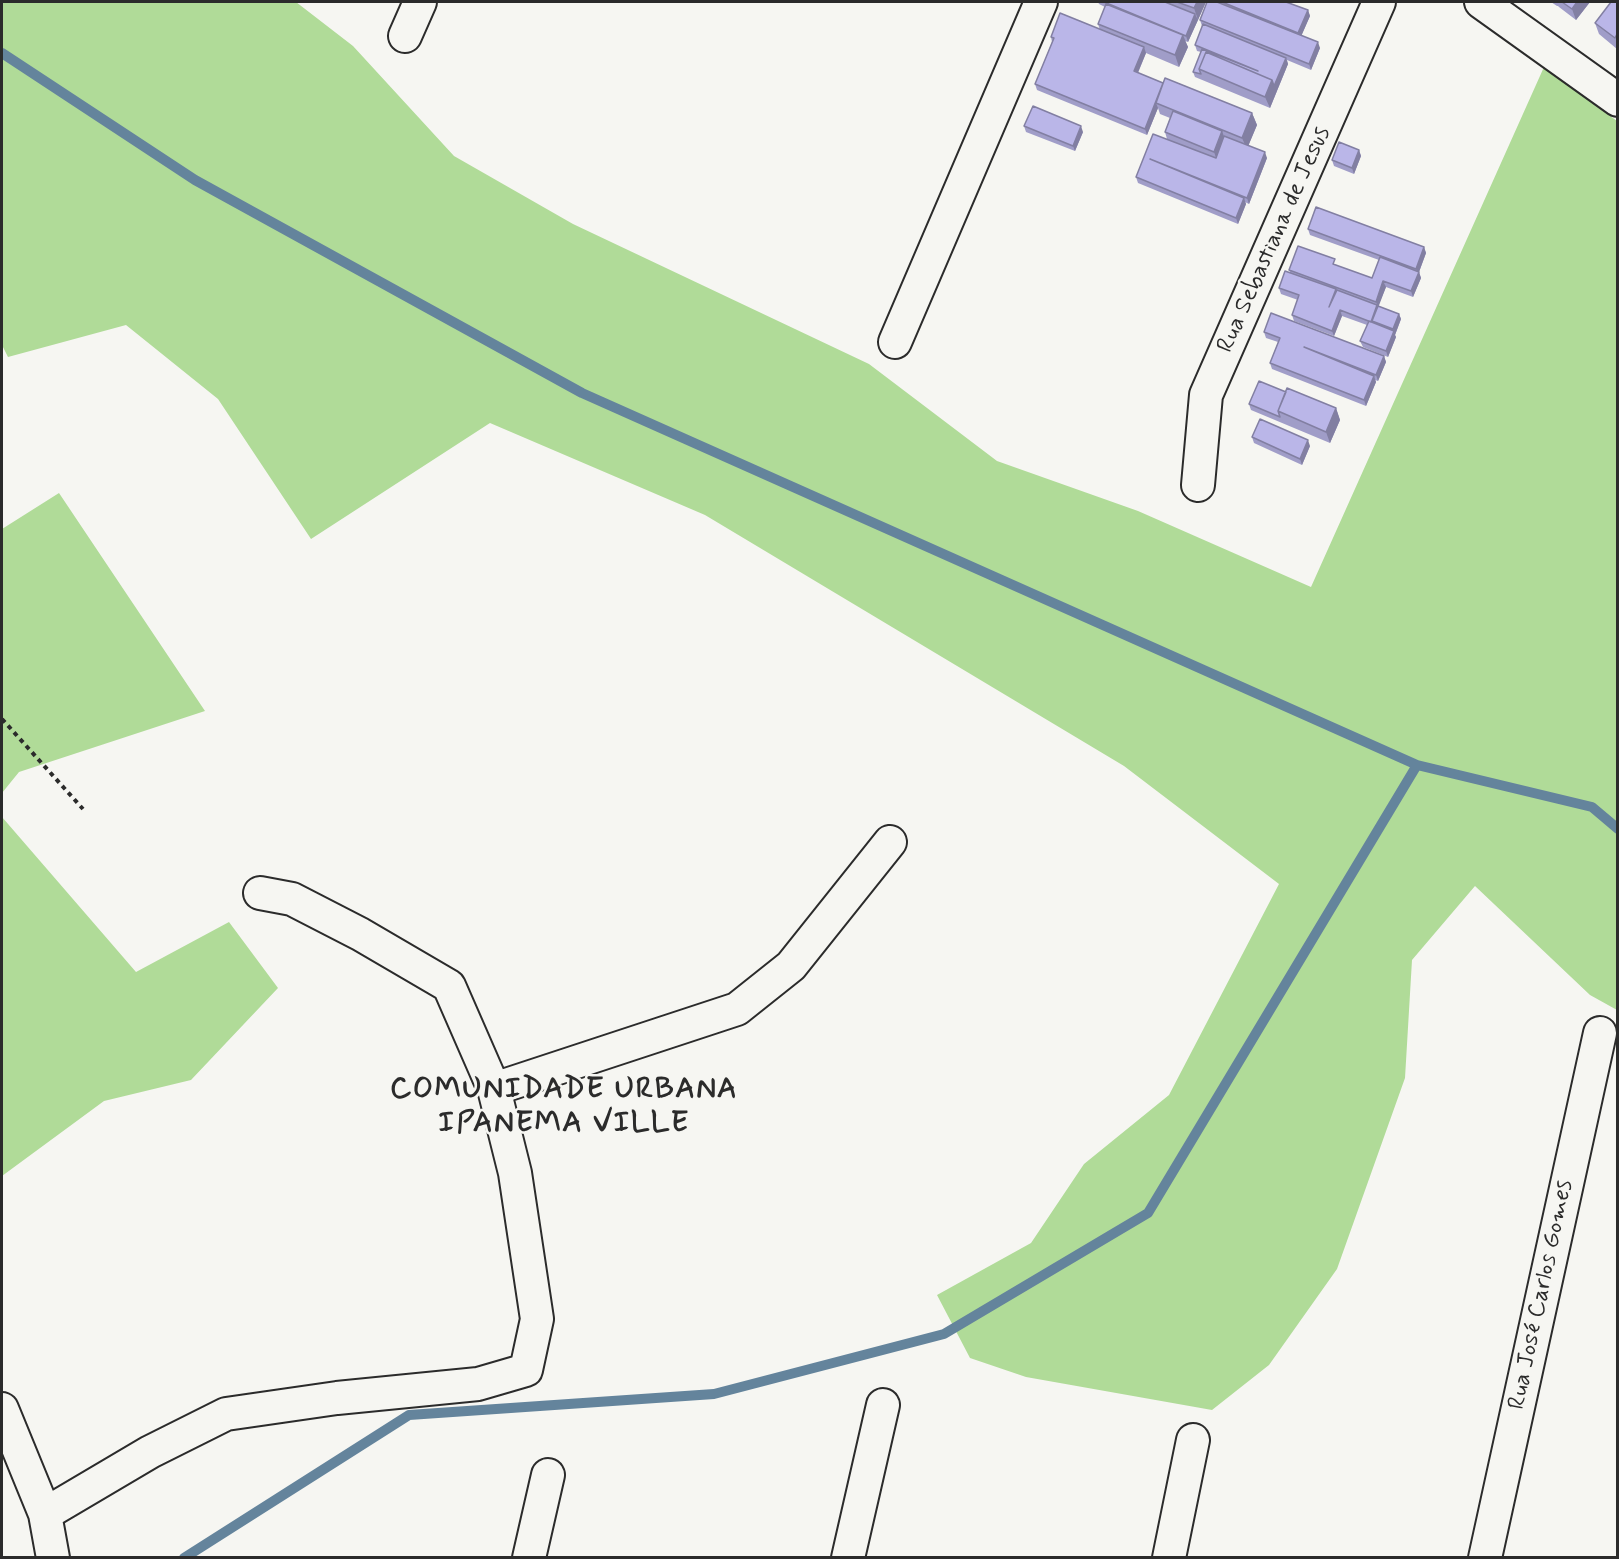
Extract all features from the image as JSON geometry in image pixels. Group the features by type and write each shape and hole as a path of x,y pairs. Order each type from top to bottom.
{"street":[{"path":"405,36 420,2"},
{"path":"895,342 1041,2"},
{"name":"Rua Sebastiana de Jesus","path":"1198,486 1206,395 1379,2"},
{"path":"1481,2 1617,100"},
{"path":"494,1089 737,1009 791,966 890,842"},
{"path":"45,1514 150,1452 226,1414 337,1398 478,1384 526,1370 537,1319 515,1173 494,1089 449,986 292,899 260,893"},
{"name":"Rua José Carlos Gomes","path":"1485,1557 1600,1033"},
{"path":"848,1557 883,1405"},
{"path":"2,1408 45,1514 53,1557"},
{"path":"1169,1557 1193,1440"},
{"path":"529,1557 548,1475"}],"path":[{"path":"2,719 83,809"}],"green space":[{"path":"2,2 296,2 353,46 454,156 573,224 869,364 997,461 1138,511 1311,587 1544,67 1617,121 1617,1010 1590,995 1475,886 1412,960 1405,1078 1337,1269 1269,1365 1212,1410 1026,1377 970,1358 937,1295 1031,1243 1084,1164 1169,1095 1279,884 1124,766 705,515 490,423 311,539 218,399 126,325 8,357 2,345"},
{"path":"59,493 205,711 19,772 2,793 2,529"},
{"path":"2,817 136,972 229,922 278,988 191,1080 104,1101 2,1176"}],"building":[{"path":"1104,2 1165,2 1195,14 1186,36"},
{"path":"1177,2 1197,2 1194,8"},
{"path":"1207,2 1217,2 1318,42 1309,64 1200,20"},
{"path":"1222,2 1286,2 1308,10 1298,33"},
{"path":"1562,2 1577,2 1572,9"},
{"path":"1611,2 1617,2 1615,38 1595,23"},
{"path":"1106,4 1183,35 1175,55 1098,24"},
{"path":"1060,13 1144,47 1134,71 1163,83 1145,129 1035,84 1054,38 1051,37"},
{"path":"1203,24 1286,58 1274,86 1272,80 1206,52 1199,69 1201,74 1193,72 1202,49 1258,71 1195,45"},
{"path":"1206,52 1272,80 1265,97 1199,69"},
{"path":"1165,78 1252,113 1242,138 1156,103"},
{"path":"1033,106 1081,126 1073,146 1024,126"},
{"path":"1173,111 1222,131 1214,152 1165,132"},
{"path":"1153,134 1216,158 1224,136 1265,152 1247,198 1150,159 1244,198 1236,218 1136,177"},
{"path":"1339,142 1359,150 1352,168 1332,160"},
{"path":"1316,207 1424,247 1416,269 1308,229"},
{"path":"1298,246 1335,259 1333,264 1372,278 1380,257 1419,272 1411,291 1383,281 1376,302 1289,270"},
{"path":"1285,271 1336,289 1329,307 1337,290 1377,305 1371,322 1340,310 1332,331 1292,315 1299,295 1279,288"},
{"path":"1378,306 1399,314 1393,329 1372,321"},
{"path":"1271,313 1384,356 1376,375 1304,347 1374,376 1364,400 1270,363 1280,338 1264,332"},
{"path":"1369,321 1394,331 1386,351 1360,341"},
{"path":"1259,381 1286,392 1278,411 1280,417 1249,404"},
{"path":"1287,388 1336,408 1326,432 1278,411"},
{"path":"1260,419 1308,440 1300,459 1252,437"}],"waterway":[{"path":"2,53 195,180 582,393 1417,765 1592,807 1618,829"},
{"path":"184,1558 409,1415 714,1394 944,1334 1148,1213 1417,765"}],"district":[{"name":"COMUNIDADE URBANA IPANEMA VILLE","path":"564,1108"}]}
